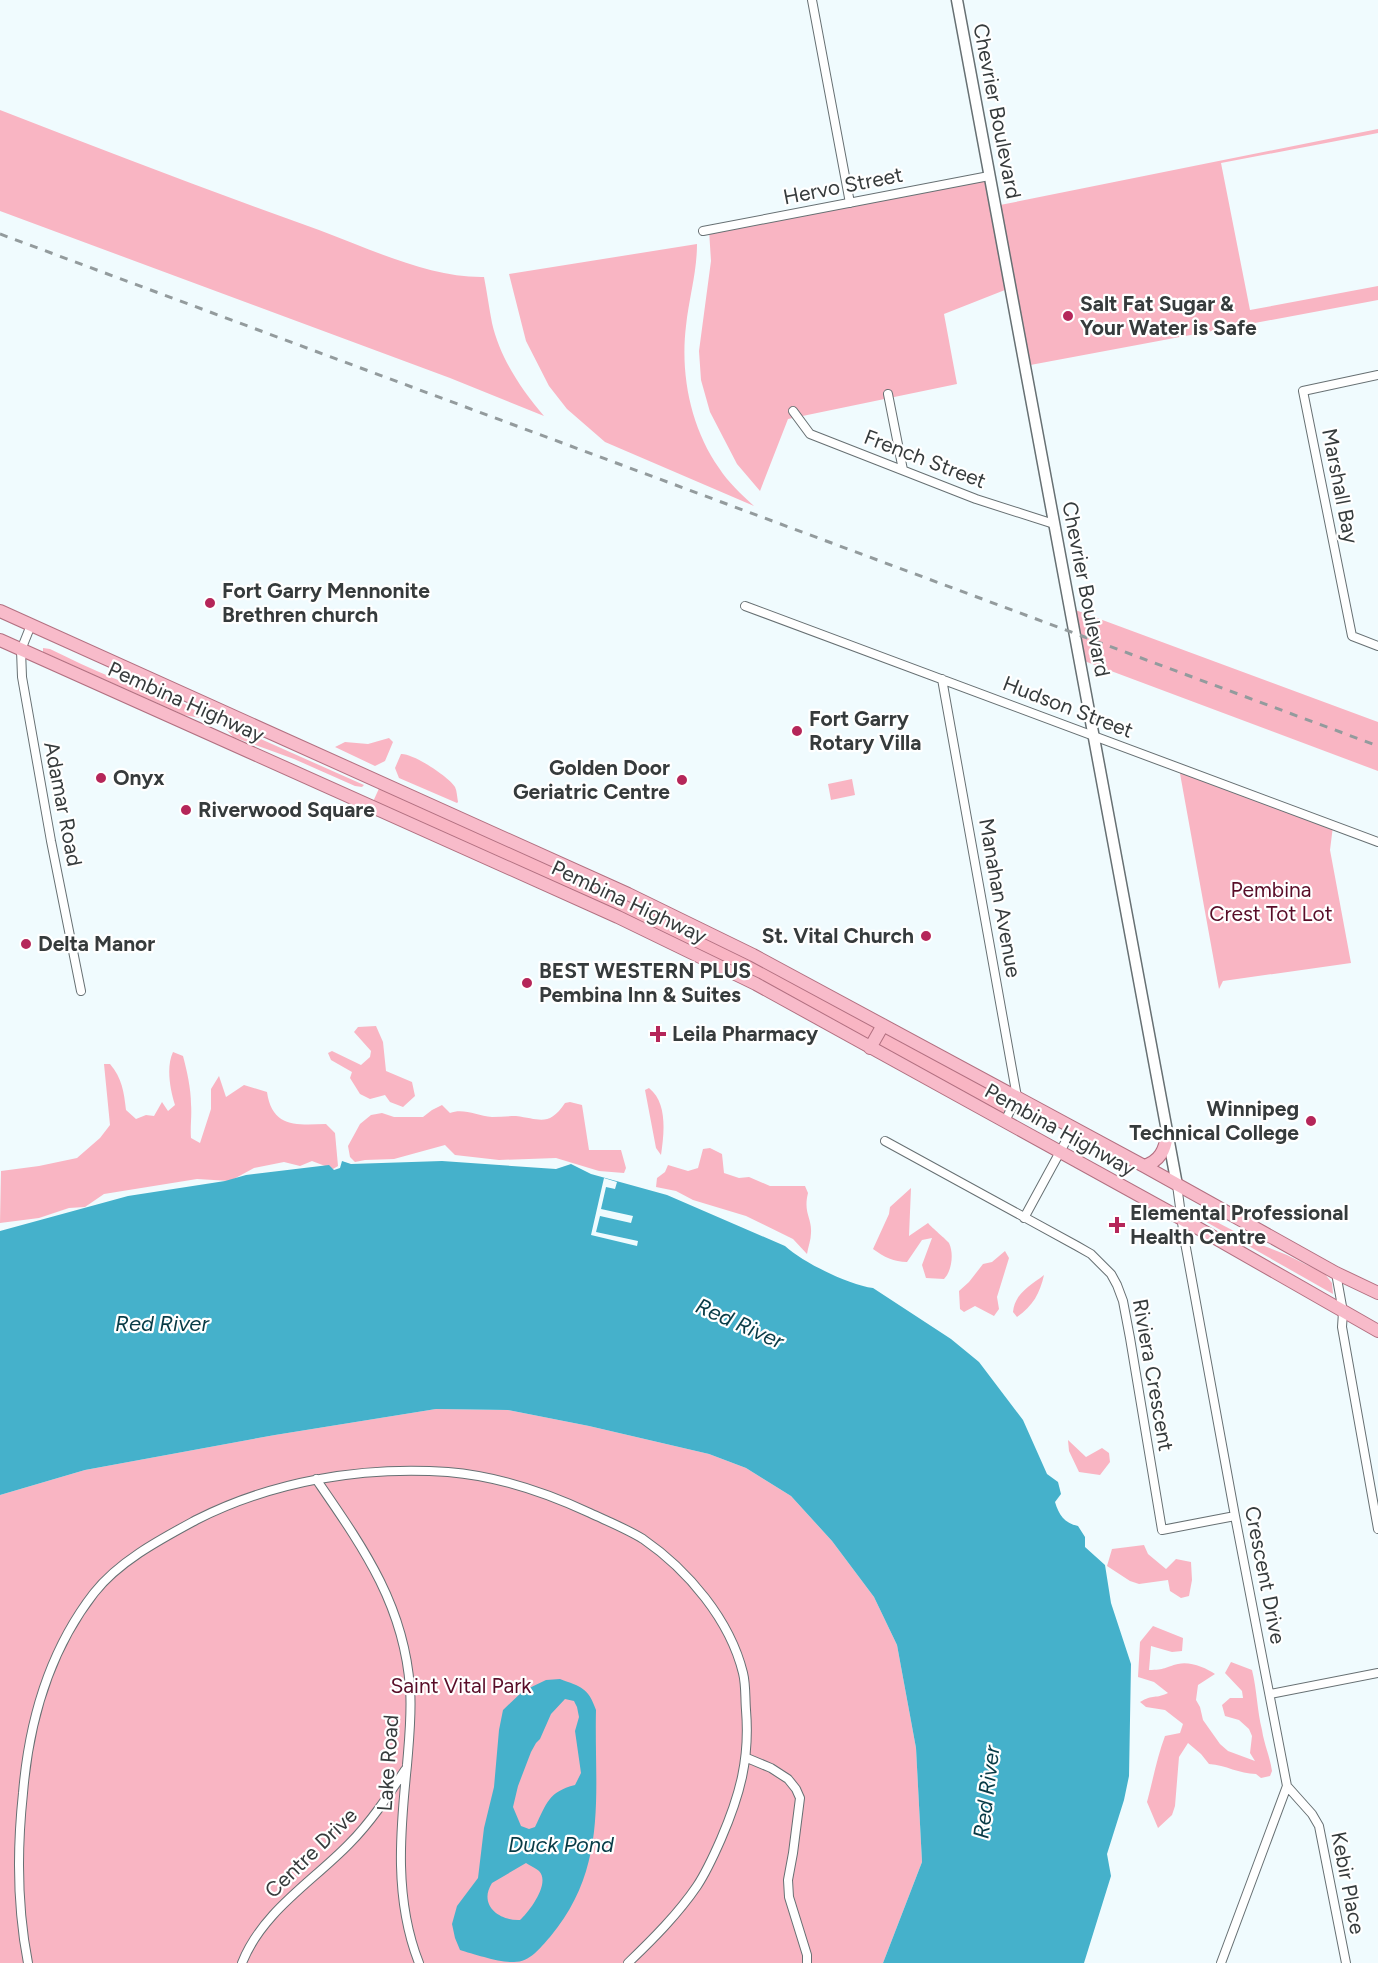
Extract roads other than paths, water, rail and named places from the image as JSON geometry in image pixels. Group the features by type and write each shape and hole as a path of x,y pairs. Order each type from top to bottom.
{"main road":[{"name":"Pembina Highway","path":"0,611 655,906 740,948 1144,1166 1336,1273 1378,1293"},
{"name":"Pembina Highway","path":"0,640 629,922 742,977 1182,1219 1378,1330"},
{"path":"870,1048 883,1025"},
{"path":"1144,1166 1152,1163 1160,1155 1166,1144 1167,1135"}],"street":[{"path":"812,0 850,203"},
{"name":"Chevrier Boulevard","path":"957,0 1177,1185"},
{"name":"Hervo Street","path":"703,231 989,176"},
{"name":"Marshall Bay","path":"1378,375 1303,391 1352,636 1378,646"},
{"path":"888,394 903,470"},
{"name":"French Street","path":"794,411 810,434 976,499 1054,524"},
{"name":"Hudson Street","path":"745,606 1378,842"},
{"name":"Adamar Road","path":"31,625 21,650 22,677 81,991"},
{"name":"Manahan Avenue","path":"942,679 1017,1097"},
{"path":"1005,1121 1017,1097"},
{"path":"1024,1218 1073,1128"},
{"name":"Riviera Crescent","path":"885,1141 1091,1254 1111,1274 1118,1285 1131,1338 1162,1530 1235,1516"},
{"name":"Crescent Drive","path":"1177,1185 1235,1516 1287,1786"},
{"path":"1336,1273 1343,1312 1342,1326 1378,1528"},
{"path":"28,1963 19,1880 20,1825 32,1726 42,1689 57,1654 75,1621 96,1591 139,1554 180,1529 238,1501 316,1479 355,1473 405,1471 450,1472 545,1493 640,1538 682,1571 713,1610 733,1643 744,1676 747,1723 747,1758 741,1787 711,1863 699,1884 654,1938 628,1963"},
{"name":"Lake Road","path":"316,1479 368,1557 390,1601 403,1645 410,1687 411,1726 400,1848 403,1907 410,1940 419,1963"},
{"path":"1270,1694 1378,1673"},
{"path":"747,1758 771,1768 788,1779 800,1798 794,1853 788,1880 789,1897 807,1954 807,1963"},
{"name":"Centre Drive","path":"242,1963 256,1935 279,1908 368,1824 406,1768"},
{"path":"1221,1963 1287,1786"},
{"name":"Kebir Place","path":"1287,1786 1312,1814 1319,1826 1346,1963"}],"water":[{"name":"Red River","path":"342,1161 351,1164 442,1161 556,1169 571,1164 591,1174 667,1195 785,1246 826,1272 873,1288 951,1339 979,1362 1023,1420 1047,1474 1058,1482 1061,1494 1055,1502 1060,1515 1069,1523 1078,1526 1085,1537 1085,1547 1105,1565 1111,1603 1131,1664 1129,1776 1107,1854 1111,1876 1084,1963 883,1963 922,1862 916,1748 897,1645 874,1597 832,1541 791,1496 746,1468 709,1454 508,1410 436,1409 275,1435 85,1470 0,1495 0,1231 128,1196 225,1181 246,1175 329,1165 334,1170 340,1168"},
{"name":"Duck Pond","path":"560,1679 583,1689 587,1692 596,1710 594,1828 590,1856 582,1884 569,1911 534,1954 525,1960 508,1962 460,1950 452,1924 457,1906 478,1878 484,1828 494,1787 503,1710 523,1691 546,1680","holes":["565,1699 574,1701 577,1707 579,1717 575,1731 581,1773 575,1785 559,1791 549,1800 535,1827 529,1829 521,1826 513,1807 518,1786 531,1752 540,1739 551,1714","526,1863 538,1870 542,1876 541,1890 520,1920 498,1915 489,1905 488,1891 492,1883"]}],"railway":[{"path":"0,234 1378,746"}],"place":[{"name":"Salt Fat Sugar & Your Water is Safe","path":"1068,316"},
{"name":"Fort Garry Mennonite Brethren church","path":"210,603"},
{"name":"Fort Garry Rotary Villa","path":"797,731"},
{"name":"Onyx","path":"101,778"},
{"name":"Golden Door Geriatric Centre","path":"682,780"},
{"name":"Riverwood Square","path":"186,810"},
{"name":"St. Vital Church","path":"926,936"},
{"name":"Delta Manor","path":"26,944"},
{"name":"BEST WESTERN PLUS Pembina Inn & Suites","path":"527,983"},
{"name":"Leila Pharmacy","path":"658,1034"},
{"name":"Winnipeg Technical College","path":"1311,1121"},
{"name":"Elemental Professional Health Centre","path":"1117,1225"}],"park label":[{"name":"Pembina Crest Tot Lot","path":"1271,902"},
{"name":"Saint Vital Park","path":"461,1686"}]}
